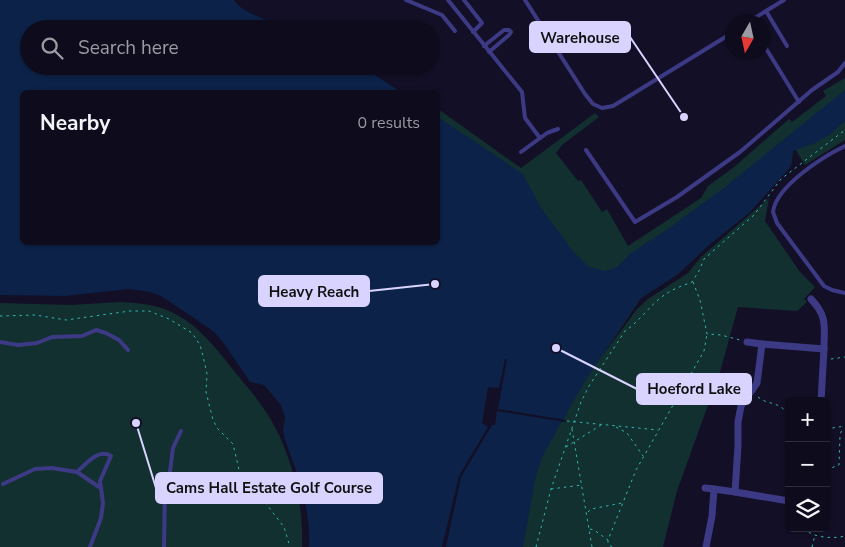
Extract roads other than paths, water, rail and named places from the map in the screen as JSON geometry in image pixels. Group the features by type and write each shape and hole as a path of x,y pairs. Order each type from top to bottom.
{"street":[{"path":"811,299 820,309 823,316 824,359 821,397"},
{"path":"747,342 824,349"},
{"path":"735,492 738,462 738,422 741,406 757,383 762,344"},
{"path":"704,488 785,500"},
{"path":"706,547 712,516 714,489"}],"lane":[{"path":"406,0 442,15 454,31"},
{"path":"448,0 522,92 526,118 540,138"},
{"path":"464,0 482,23 473,32"},
{"path":"525,0 585,94 594,104 602,108 613,106 725,36"},
{"path":"759,15 784,0"},
{"path":"766,11 787,46"},
{"path":"484,46 504,30 508,29 510,31 510,36 489,52"},
{"path":"770,55 799,102"},
{"path":"586,150 635,222 677,197 740,152 812,90 838,72 845,63"},
{"path":"521,152 547,133 558,129"},
{"path":"845,146 826,156 790,185 778,198 773,212 777,222 824,286 845,293"},
{"path":"0,342 18,345 36,343 52,337 82,336 96,330 119,340 128,350"},
{"path":"164,547 165,484 169,479 172,448 181,431"},
{"path":"77,472 95,456 101,454 111,456 99,487 103,504 101,518 90,547"},
{"path":"4,484 35,469 52,468 77,472 99,487"},
{"path":"169,479 176,484"}],"water":[{"path":"0,0 234,0 254,15 268,20 20,20 20,75 375,75 398,90 20,90 20,245 440,245 440,118 523,174 541,208 572,250 589,267 604,271 616,268 631,253 668,229 725,187 845,90 845,121 829,135 815,143 793,151 791,166 749,213 710,244 678,274 641,298 637,303 585,381 542,457 535,480 523,547 309,547 306,506 299,479 285,440 283,431 285,417 281,405 264,385 250,382 215,333 161,296 151,292 129,289 65,296 0,295"}],"place":[{"name":"Warehouse","path":"684,117"},
{"name":"Heavy Reach","path":"435,284"},
{"name":"Hoeford Lake","path":"556,348"},
{"name":"Cams Hall Estate Golf Course","path":"136,423"}]}
